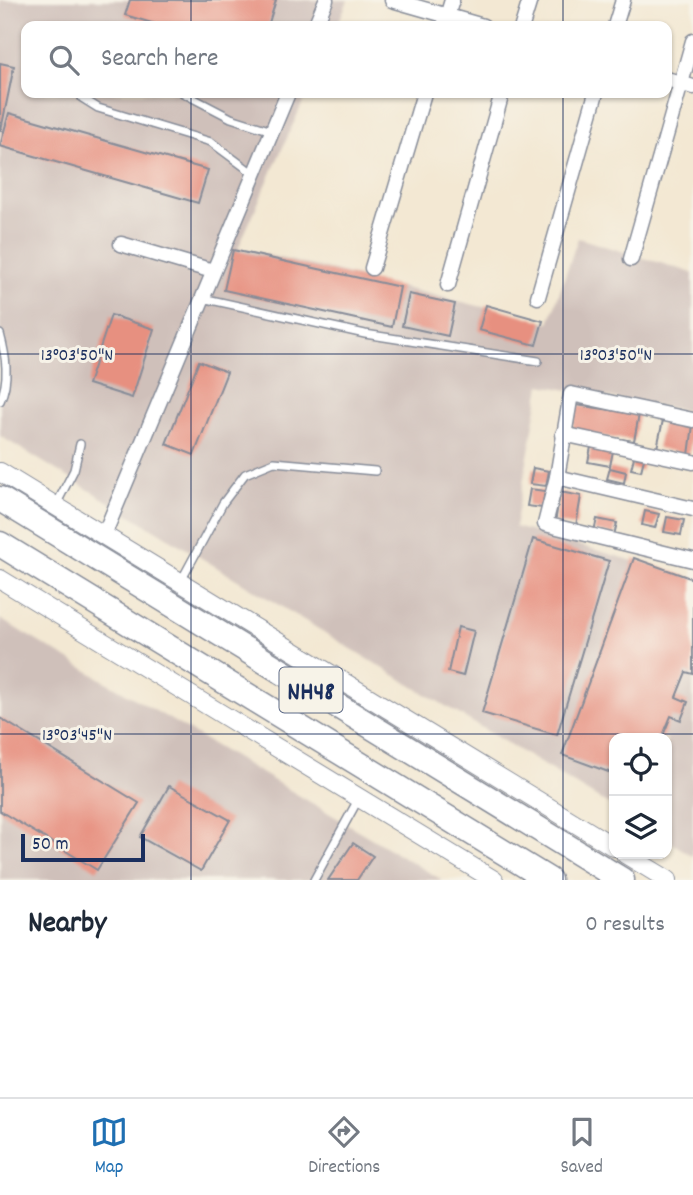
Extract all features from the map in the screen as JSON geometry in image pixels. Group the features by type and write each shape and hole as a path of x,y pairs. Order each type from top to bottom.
{"highway":[{"name":"NH48","path":"0,499 622,880"},
{"name":"NH48","path":"0,544 549,880"}],"street":[{"path":"317,21 326,0"},
{"path":"392,0 446,21 452,0"},
{"path":"524,21 530,0"},
{"path":"617,21 623,0"},
{"path":"631,259 693,41"},
{"path":"104,535 286,98"},
{"path":"372,268 423,98"},
{"path":"448,285 501,98"},
{"path":"538,297 595,98"},
{"path":"121,244 213,271"},
{"path":"693,420 571,394 557,477 545,524 693,560"},
{"path":"563,434 693,463"},
{"path":"0,472 609,844"},
{"path":"557,477 693,509"},
{"path":"0,579 494,880"},
{"path":"633,859 668,880"}],"lane":[{"path":"82,98 98,108 211,142 254,174"},
{"path":"192,98 230,118 272,131"},
{"path":"202,298 365,334 538,361"},
{"path":"0,334 6,356 4,392 0,401"},
{"path":"55,506 74,470 80,444"},
{"path":"180,581 223,503 245,474 274,462 375,471"},
{"path":"314,880 360,797"}],"shaded area":[{"path":"0,0 348,0 339,21 21,21 21,98 305,98 238,248 549,323 578,238 693,273 693,412 541,385 515,527 693,578 693,856 672,843 672,733 609,733 609,805 0,436"},
{"path":"0,619 442,880 0,880"}],"building":[{"path":"130,0 276,0 270,21 145,21 125,15"},
{"path":"0,63 14,66 1,130 0,130"},
{"path":"9,113 208,170 198,203 0,146"},
{"path":"233,250 400,287 392,327 224,290"},
{"path":"409,294 455,304 448,336 402,326"},
{"path":"486,305 543,321 536,345 479,330"},
{"path":"111,315 154,329 132,398 88,384"},
{"path":"199,361 227,372 194,455 166,444"},
{"path":"576,405 639,414 634,441 572,432"},
{"path":"663,420 693,425 689,455 657,448"},
{"path":"591,447 613,451 610,466 588,462"},
{"path":"634,457 644,459 641,471 631,469"},
{"path":"533,468 549,471 546,486 530,484"},
{"path":"610,468 626,472 624,483 607,479"},
{"path":"530,489 545,491 542,508 527,506"},
{"path":"560,492 581,496 576,526 555,523"},
{"path":"645,511 659,514 655,528 642,525"},
{"path":"667,517 684,520 681,535 664,532"},
{"path":"597,519 617,523 614,535 594,531"},
{"path":"533,539 609,561 557,735 482,713"},
{"path":"634,558 693,579 693,674 686,672 676,697 688,702 681,720 671,716 664,733 609,733 609,772 562,755"},
{"path":"458,627 474,631 463,676 448,672"},
{"path":"0,718 139,803 97,870 0,811"},
{"path":"169,786 230,820 201,871 140,837"},
{"path":"353,843 373,856 357,880 328,880"}]}
